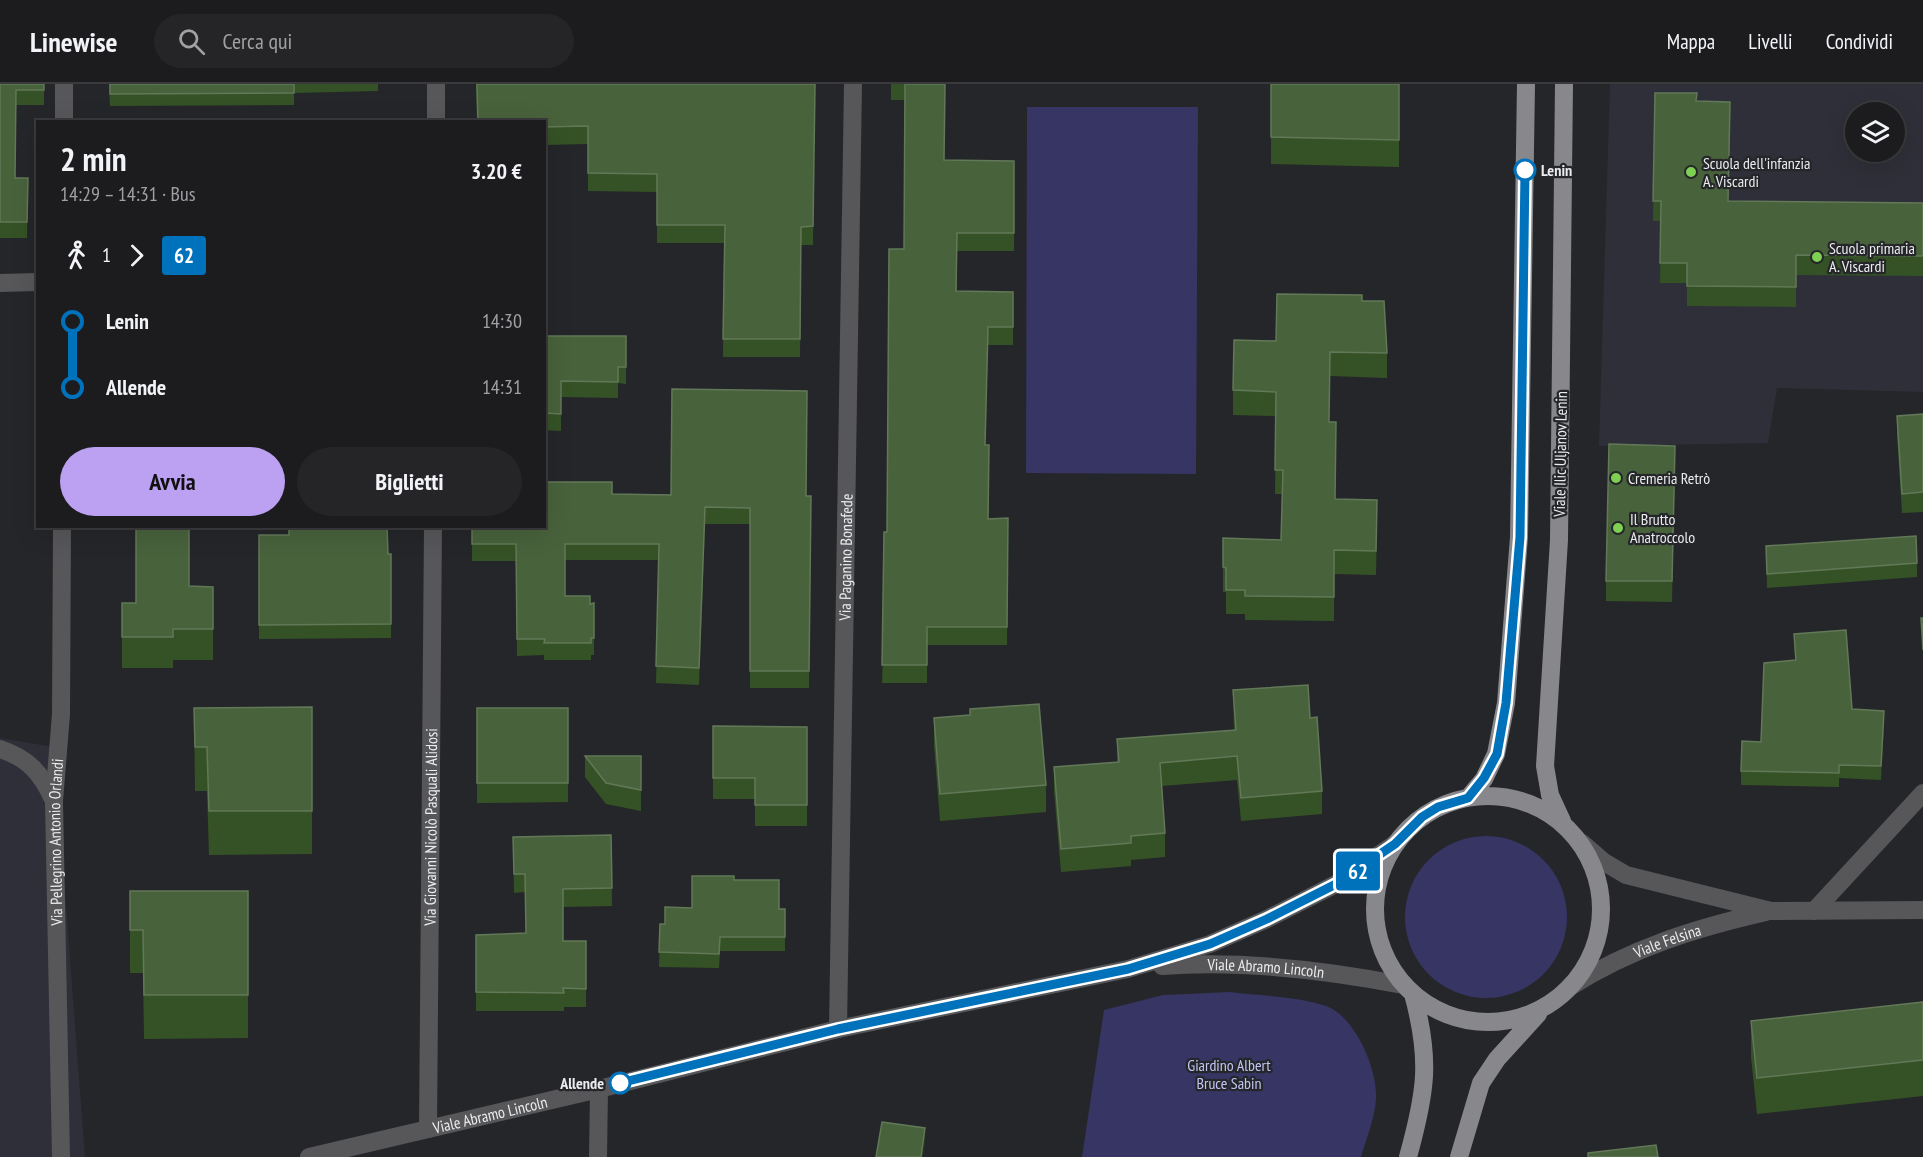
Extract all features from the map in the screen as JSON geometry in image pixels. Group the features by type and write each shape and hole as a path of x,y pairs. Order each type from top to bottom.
{"main road":[{"path":"1468,798 1484,778 1497,754 1506,703 1520,537 1526,84"},
{"name":"Viale Ilic Uljanov Lenin","path":"1562,821 1550,795 1545,766 1559,540 1564,84"},
{"path":"1408,1157 1426,1075 1426,1050 1408,989 1383,951 1374,907 1384,863 1395,844 1422,817 1438,807 1468,798 1488,796 1520,800 1562,821 1582,843 1596,871 1602,914 1592,954 1570,987 1542,1010 1497,1059 1481,1083 1459,1157"},
{"path":"1408,989 1449,1015 1481,1022 1520,1019 1542,1010"}],"street":[{"path":"64,84 64,120"},
{"path":"436,84 436,120"},
{"name":"Via Paganino Bonafede","path":"838,1029 854,84"},
{"path":"0,283 36,282"},
{"name":"Via Pellegrino Antonio Orlandi","path":"61,1157 54,801 61,714 62,528"},
{"name":"Via Giovanni Nicolò Pasquali Alidosi","path":"428,1130 433,528"},
{"path":"0,749 32,765 44,781 54,801"},
{"path":"1814,911 1923,793"},
{"name":"Viale Felsina","path":"1582,843 1605,862 1626,874 1771,911"},
{"name":"Viale Abramo Lincoln","path":"309,1157 599,1089 838,1029 1128,969 1210,944 1267,919 1336,884 1395,844"},
{"name":"Viale Felsina","path":"1570,987 1603,966 1642,948 1715,924 1771,911 1923,910"},
{"name":"Viale Abramo Lincoln","path":"1128,969 1222,964 1340,974 1408,989"},
{"path":"598,1157 599,1089"}],"shaded area":[{"path":"1610,84 1923,84 1923,392 1777,388 1768,443 1599,446"},
{"path":"0,738 54,747 85,1157 0,1157"}],"green space":[{"path":"1027,107 1198,107 1196,474 1026,473"},
{"path":"1486,836 1517,842 1543,860 1561,886 1567,917 1561,948 1543,974 1517,992 1486,998 1455,992 1429,974 1411,948 1405,917 1411,886 1429,860 1455,842"},
{"name":"Giardino Albert Bruce Sabin","path":"1230,992 1291,998 1326,1006 1337,1012 1355,1032 1369,1059 1376,1087 1374,1114 1361,1157 1082,1157 1104,1010 1163,995"}],"building":[{"path":"0,84 44,84 44,90 16,90 15,178 28,178 27,222 0,222"},
{"path":"110,84 294,84 294,93 110,94"},
{"path":"477,84 815,84 813,226 801,227 800,339 723,339 725,225 657,225 657,174 588,173 588,126 546,127 546,120 478,120"},
{"path":"905,84 945,84 944,160 1014,161 1014,233 957,233 956,291 1013,292 1013,327 988,327 985,445 989,445 988,519 1008,518 1007,627 927,627 927,665 882,665 884,532 887,532 889,249 904,249"},
{"path":"1271,84 1399,84 1399,140 1271,137"},
{"path":"1655,93 1697,93 1696,101 1730,102 1728,201 1923,203 1923,256 1796,255 1796,287 1687,286 1687,263 1660,263 1661,201 1653,201"},
{"path":"1277,294 1362,295 1362,301 1384,301 1387,353 1330,352 1329,422 1336,422 1335,499 1377,500 1376,551 1334,550 1334,597 1245,596 1245,590 1226,590 1223,538 1281,540 1283,470 1275,470 1276,392 1233,390 1234,340 1276,341"},
{"path":"546,336 626,336 626,367 618,367 618,382 561,381 561,414 546,413"},
{"path":"672,389 807,391 806,496 811,496 809,671 750,671 750,508 705,507 699,668 656,666 659,544 565,544 565,596 590,596 590,604 594,603 594,638 591,638 591,643 544,643 545,639 517,639 516,544 472,544 472,528 546,528 546,482 612,482 612,494 671,495"},
{"path":"1923,414 1923,492 1902,494 1897,416"},
{"path":"1609,444 1675,446 1672,581 1606,581"},
{"path":"136,528 189,528 189,586 213,587 213,629 173,629 173,637 122,637 122,603 136,603"},
{"path":"289,528 387,528 388,554 391,554 391,624 259,625 259,535 289,535"},
{"path":"1916,536 1917,563 1767,574 1766,546"},
{"path":"1921,618 1923,618 1923,650"},
{"path":"1846,630 1852,709 1884,711 1881,766 1839,765 1839,773 1741,771 1742,741 1761,742 1764,663 1796,660 1794,634"},
{"path":"1308,685 1310,718 1317,717 1322,791 1241,798 1237,756 1160,763 1165,833 1131,836 1131,843 1061,849 1054,767 1119,762 1117,739 1236,730 1233,690"},
{"path":"1039,704 1046,785 940,794 934,718 970,715 970,709"},
{"path":"312,707 312,811 209,811 207,747 195,747 194,708"},
{"path":"477,708 568,708 568,783 477,783"},
{"path":"713,726 807,727 807,805 755,805 755,778 713,778"},
{"path":"585,756 641,756 641,790 606,783"},
{"path":"611,835 612,888 563,889 563,941 586,941 586,989 563,988 564,993 476,992 476,935 526,933 525,874 514,874 513,837"},
{"path":"692,876 734,876 734,880 779,880 779,909 785,909 785,937 720,937 719,954 659,952 660,924 665,924 665,907 692,908"},
{"path":"130,891 248,891 248,995 144,995 143,930 130,930"},
{"path":"1923,1002 1923,1060 1757,1078 1751,1021"},
{"path":"882,1122 925,1128 921,1157 876,1157"},
{"path":"1656,1145 1658,1157 1588,1157 1588,1153"}],"bus line":[{"name":"62","path":"620,1083 974,998 1128,969 1210,944 1267,919 1336,884 1395,844 1422,817 1438,807 1468,798 1484,778 1497,754 1506,703 1520,537 1525,170"}],"place":[{"name":"Lenin","path":"1525,170"},
{"name":"Scuola dell'infanzia A. Viscardi","path":"1691,172"},
{"name":"Scuola primaria A. Viscardi","path":"1817,257"},
{"name":"Cremeria Retrò","path":"1616,478"},
{"name":"Il Brutto Anatroccolo","path":"1618,528"},
{"name":"Allende","path":"620,1083"}]}
